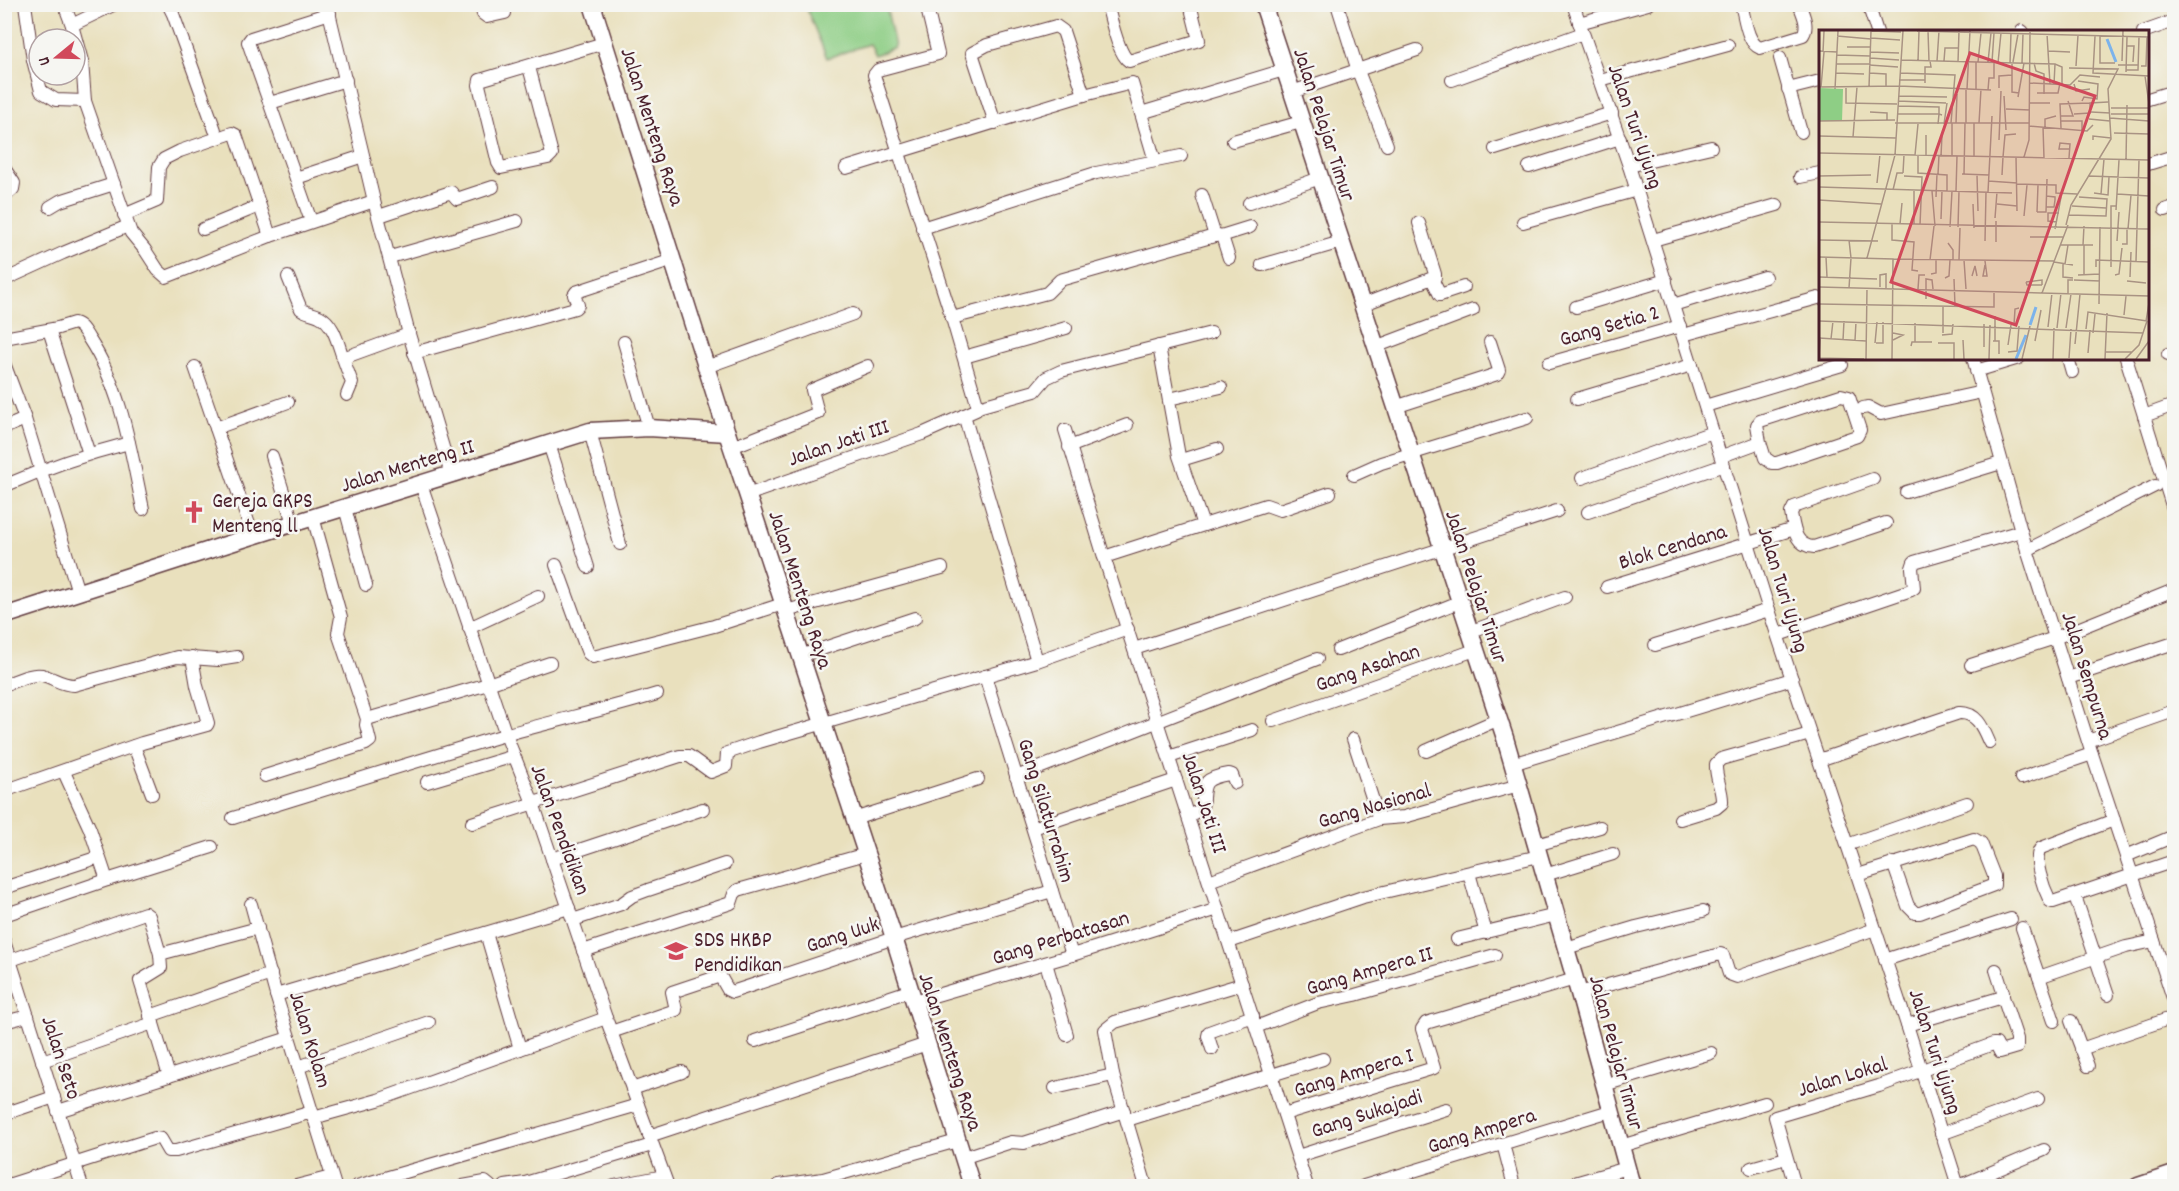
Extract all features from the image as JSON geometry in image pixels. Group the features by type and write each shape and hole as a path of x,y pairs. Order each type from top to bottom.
{"street":[{"path":"25,4 33,60 41,91 56,100 85,101"},
{"path":"64,4 82,61 85,101 126,221 135,240 166,277 311,221 374,201"},
{"path":"72,25 115,4"},
{"path":"168,4 215,129"},
{"path":"480,4 483,14 487,17 505,13"},
{"name":"Jalan Menteng Raya","path":"592,4 729,440 894,938 972,1186"},
{"path":"926,4 938,54 874,72 978,406"},
{"path":"1107,4 1121,48 1125,58 1129,61 1199,40 1190,4"},
{"name":"Jalan Pelajar Timur","path":"1263,4 1499,720 1577,986 1632,1186"},
{"path":"1337,4 1358,71 1387,145"},
{"name":"Jalan Turi Ujung","path":"1574,4 1612,113 1769,610 1858,875 1958,1186"},
{"path":"1452,80 1581,28 1648,4"},
{"path":"1741,4 1751,39 1756,47 1760,48 1803,36 1806,24 1799,4"},
{"path":"1868,4 1876,30"},
{"path":"311,221 248,40 329,9 374,201 414,353 451,474"},
{"path":"2149,30 2175,21"},
{"path":"995,123 972,53 1004,40 1056,26 1060,27 1084,95"},
{"path":"529,67 552,154 548,158 501,168 479,82 487,77 529,67 604,43"},
{"path":"1600,80 1728,45"},
{"path":"1292,92 1417,50"},
{"path":"1780,58 1801,132"},
{"path":"1141,113 1284,70"},
{"path":"270,103 346,80"},
{"path":"1788,89 1819,81"},
{"path":"846,168 1084,95 1131,83 1155,161"},
{"path":"2149,99 2175,91"},
{"path":"1496,149 1612,113"},
{"path":"1233,141 1301,122"},
{"path":"4,280 126,221 157,201 159,166 166,156 232,133 236,135 270,236"},
{"path":"1529,167 1620,138"},
{"path":"1629,166 1711,147"},
{"path":"296,178 363,156"},
{"path":"922,228 1096,173 1182,156"},
{"path":"2149,164 2175,156"},
{"path":"4,168 14,183 13,189 4,197"},
{"path":"1800,177 1819,172"},
{"path":"1249,203 1320,178"},
{"path":"50,207 60,201 114,184"},
{"path":"379,216 451,192 457,199 493,187"},
{"path":"1523,222 1637,190"},
{"path":"1202,195 1229,258"},
{"path":"1653,240 1777,205"},
{"path":"203,229 259,206"},
{"path":"390,257 517,221"},
{"path":"1362,305 1432,279 1435,274 1419,223"},
{"path":"952,318 1047,293 1060,280 1250,227"},
{"path":"1262,265 1341,242"},
{"path":"414,353 575,308 578,305 574,295 576,292 673,260"},
{"path":"288,277 301,309 319,316 333,331 352,383 347,395"},
{"path":"1673,305 1765,277"},
{"path":"1432,279 1440,295 1464,287"},
{"path":"1576,307 1666,280"},
{"name":"Gang Setia 2","path":"1549,363 1818,298"},
{"path":"1375,347 1473,310"},
{"path":"706,367 853,314"},
{"path":"4,338 74,323 81,326 105,366 129,443 143,509"},
{"path":"964,357 1066,328"},
{"path":"49,330 89,454"},
{"name":"Jalan Jati III","path":"747,495 922,434 976,410 978,406 1035,391 1046,378 1061,371 1211,333"},
{"path":"343,358 409,334"},
{"path":"624,342 649,428"},
{"path":"1395,408 1497,375 1499,370 1490,342"},
{"path":"1159,346 1181,460 1203,525"},
{"path":"1975,365 2006,360"},
{"path":"2069,360 2072,372"},
{"path":"2127,360 2175,512"},
{"path":"4,363 10,394 25,419 78,592"},
{"path":"1577,399 1692,365"},
{"path":"1705,406 1842,365"},
{"name":"Jalan Sempurna","path":"1975,365 2021,531 2091,754 2154,941 2168,967 2175,1001"},
{"path":"729,440 818,413 813,389 868,366"},
{"path":"195,367 253,536"},
{"path":"1169,399 1221,387"},
{"path":"1863,408 1868,407 1881,414 1982,392"},
{"path":"1841,395 1849,397 1860,430 1857,436 1772,463 1765,458 1760,442 1757,425 1760,421 1841,395"},
{"path":"216,428 288,402"},
{"path":"2144,416 2175,405"},
{"path":"964,414 1037,660"},
{"path":"1354,475 1373,465 1527,418"},
{"path":"4,428 25,419"},
{"path":"1069,447 1126,425"},
{"name":"Jalan Menteng II","path":"4,616 590,431 649,428 729,440"},
{"name":"Jalan Jati III","path":"1065,430 1308,1186"},
{"path":"590,431 620,544"},
{"path":"1582,478 1713,432"},
{"path":"1588,512 1723,461 1760,442"},
{"path":"4,486 41,470 129,443"},
{"path":"549,444 588,567"},
{"path":"1181,460 1217,449"},
{"path":"272,456 293,523"},
{"path":"1906,492 2001,463"},
{"path":"1873,479 1794,507 1791,513 1794,529 1800,543 1814,547 1886,523"},
{"name":"Jalan Pendidikan","path":"421,484 488,684 666,1181"},
{"path":"2027,550 2166,488"},
{"path":"1104,557 1266,505 1280,510 1330,493"},
{"path":"345,508 366,585"},
{"path":"1134,649 1557,512"},
{"path":"265,776 369,742 370,739 367,719 338,633 341,617 313,517"},
{"name":"Blok Cendana","path":"1607,587 1794,529"},
{"path":"1778,635 1911,590 1914,588 1912,568 1914,562 2021,531"},
{"path":"556,565 588,653 593,657 942,568"},
{"path":"1971,665 2055,638 2175,590"},
{"path":"470,628 538,596"},
{"path":"1469,632 1565,597"},
{"path":"1338,650 1459,602"},
{"path":"1655,645 1769,610"},
{"path":"800,656 915,618"},
{"path":"472,823 680,756 689,756 711,772 726,766 727,753 822,722 1037,660 1128,629"},
{"path":"2068,678 2175,643"},
{"name":"Gang Asahan","path":"1273,721 1475,650"},
{"path":"4,684 39,675 58,683 74,685 184,656 218,660 237,657"},
{"path":"4,791 134,746 207,724 195,680 192,657"},
{"path":"1016,777 1317,659"},
{"path":"367,719 488,684 550,663"},
{"name":"Gang Silaturrahim","path":"985,676 1072,956"},
{"path":"1512,764 1792,680"},
{"path":"233,818 506,735 609,709 657,694"},
{"path":"2088,741 2174,711"},
{"path":"1819,760 1959,713 1965,713 1976,719 1982,725 1989,742"},
{"path":"1426,752 1499,720"},
{"path":"1169,757 1252,730"},
{"path":"1680,819 1716,808 1722,803 1716,766 1721,759 1810,734"},
{"path":"1353,739 1379,819"},
{"path":"134,746 152,794"},
{"path":"2021,778 2091,754"},
{"path":"427,782 514,756"},
{"path":"64,772 90,829 107,880"},
{"path":"1188,816 1202,809 1203,787 1206,782 1227,774 1232,775 1236,783"},
{"path":"854,819 978,779"},
{"path":"1033,828 1176,780"},
{"name":"Gang Nasional","path":"1209,881 1379,819 1404,817 1519,785"},
{"path":"1847,845 1967,803"},
{"path":"552,859 703,809"},
{"path":"2114,820 2038,851 2036,860 2048,899 2053,902 2175,861"},
{"path":"1229,942 1363,897 1469,873 1600,827"},
{"path":"2126,856 2175,836"},
{"path":"1858,875 1893,863 1974,839 1981,843 1995,880 1994,885 1989,888 1915,913 1908,906 1893,863"},
{"path":"4,915 212,847"},
{"path":"583,951 731,903 738,890 866,854"},
{"path":"1545,875 1613,854"},
{"path":"4,888 99,857"},
{"path":"276,995 486,933 622,904 632,896 725,864"},
{"path":"1469,873 1485,933"},
{"name":"Gang Uuk","path":"611,1032 676,1010 672,992 682,987 720,976 728,990 732,992 894,938 1052,891"},
{"path":"2077,902 2108,995"},
{"name":"Jalan Kolam","path":"251,904 333,1182"},
{"name":"Gang Perbatasan","path":"755,1041 911,996 1072,956 1218,909"},
{"path":"1566,948 1636,927 1703,911"},
{"path":"11,960 145,913 149,916 160,954 161,968 140,981 169,1076"},
{"path":"1457,939 1556,915"},
{"path":"1885,960 2011,919"},
{"path":"160,954 258,928"},
{"path":"2022,928 2054,1021"},
{"path":"1577,986 1720,954 1723,955 1729,974 1737,977 1875,929"},
{"path":"486,933 520,1049"},
{"name":"Jalan Seto","path":"4,940 11,960 11,981 28,1016 82,1186"},
{"path":"2040,977 2126,947 2154,941"},
{"name":"Gang Ampera II","path":"1212,1049 1209,1032 1355,995 1495,955"},
{"path":"1046,963 1067,1035"},
{"path":"1907,1025 2002,997 2003,992 1996,970"},
{"path":"42,1061 271,974"},
{"path":"1146,1186 1113,1075 1105,1033 1109,1025 1242,984"},
{"name":"Gang Ampera I","path":"1284,1114 1434,1068 1422,1029 1426,1023 1577,986"},
{"name":"Jalan Lokal","path":"1786,1158 1775,1117 1879,1086 1993,1044 1996,1044 2000,1052 2017,1047 2017,1039 2002,997"},
{"path":"4,1022 28,1016"},
{"path":"2081,1049 2175,1017"},
{"path":"5,1186 159,1138 168,1151 176,1151 378,1100 606,1018"},
{"path":"2071,1021 2088,1066"},
{"path":"298,1067 429,1022"},
{"path":"58,1111 289,1038"},
{"path":"505,1186 525,1183 927,1044"},
{"path":"1604,1085 1711,1053"},
{"path":"962,1158 1011,1142 1024,1143 1272,1076 1323,1059"},
{"path":"632,1089 682,1072"},
{"path":"1055,1088 1113,1075"},
{"path":"4,1114 54,1097"},
{"path":"1941,1134 2038,1099"},
{"path":"1621,1146 1765,1103"},
{"path":"357,1186 638,1105"},
{"name":"Gang Sukajadi","path":"1298,1156 1446,1109"},
{"name":"Gang Ampera","path":"1364,1186 1610,1111"},
{"path":"779,1185 823,1179 957,1141"},
{"path":"1503,1144 1514,1186"},
{"path":"1958,1186 2044,1150"},
{"path":"1751,1168 1786,1158 1795,1186"},
{"path":"1564,1186 1627,1168"},
{"path":"2138,1186 2175,1174"},
{"path":"614,1186 666,1181"},
{"path":"296,1186 333,1182"},
{"path":"463,1186 484,1182 490,1186"}],"shaded area":[{"path":"1141,1175 1144,1186 1101,1186"}],"green space":[{"path":"805,5 886,5 895,47 875,55 869,44 827,58"}],"place":[{"name":"Gereja GKPS Menteng ll","path":"194,512"},
{"name":"SDS HKBP Pendidikan","path":"676,951"}]}
